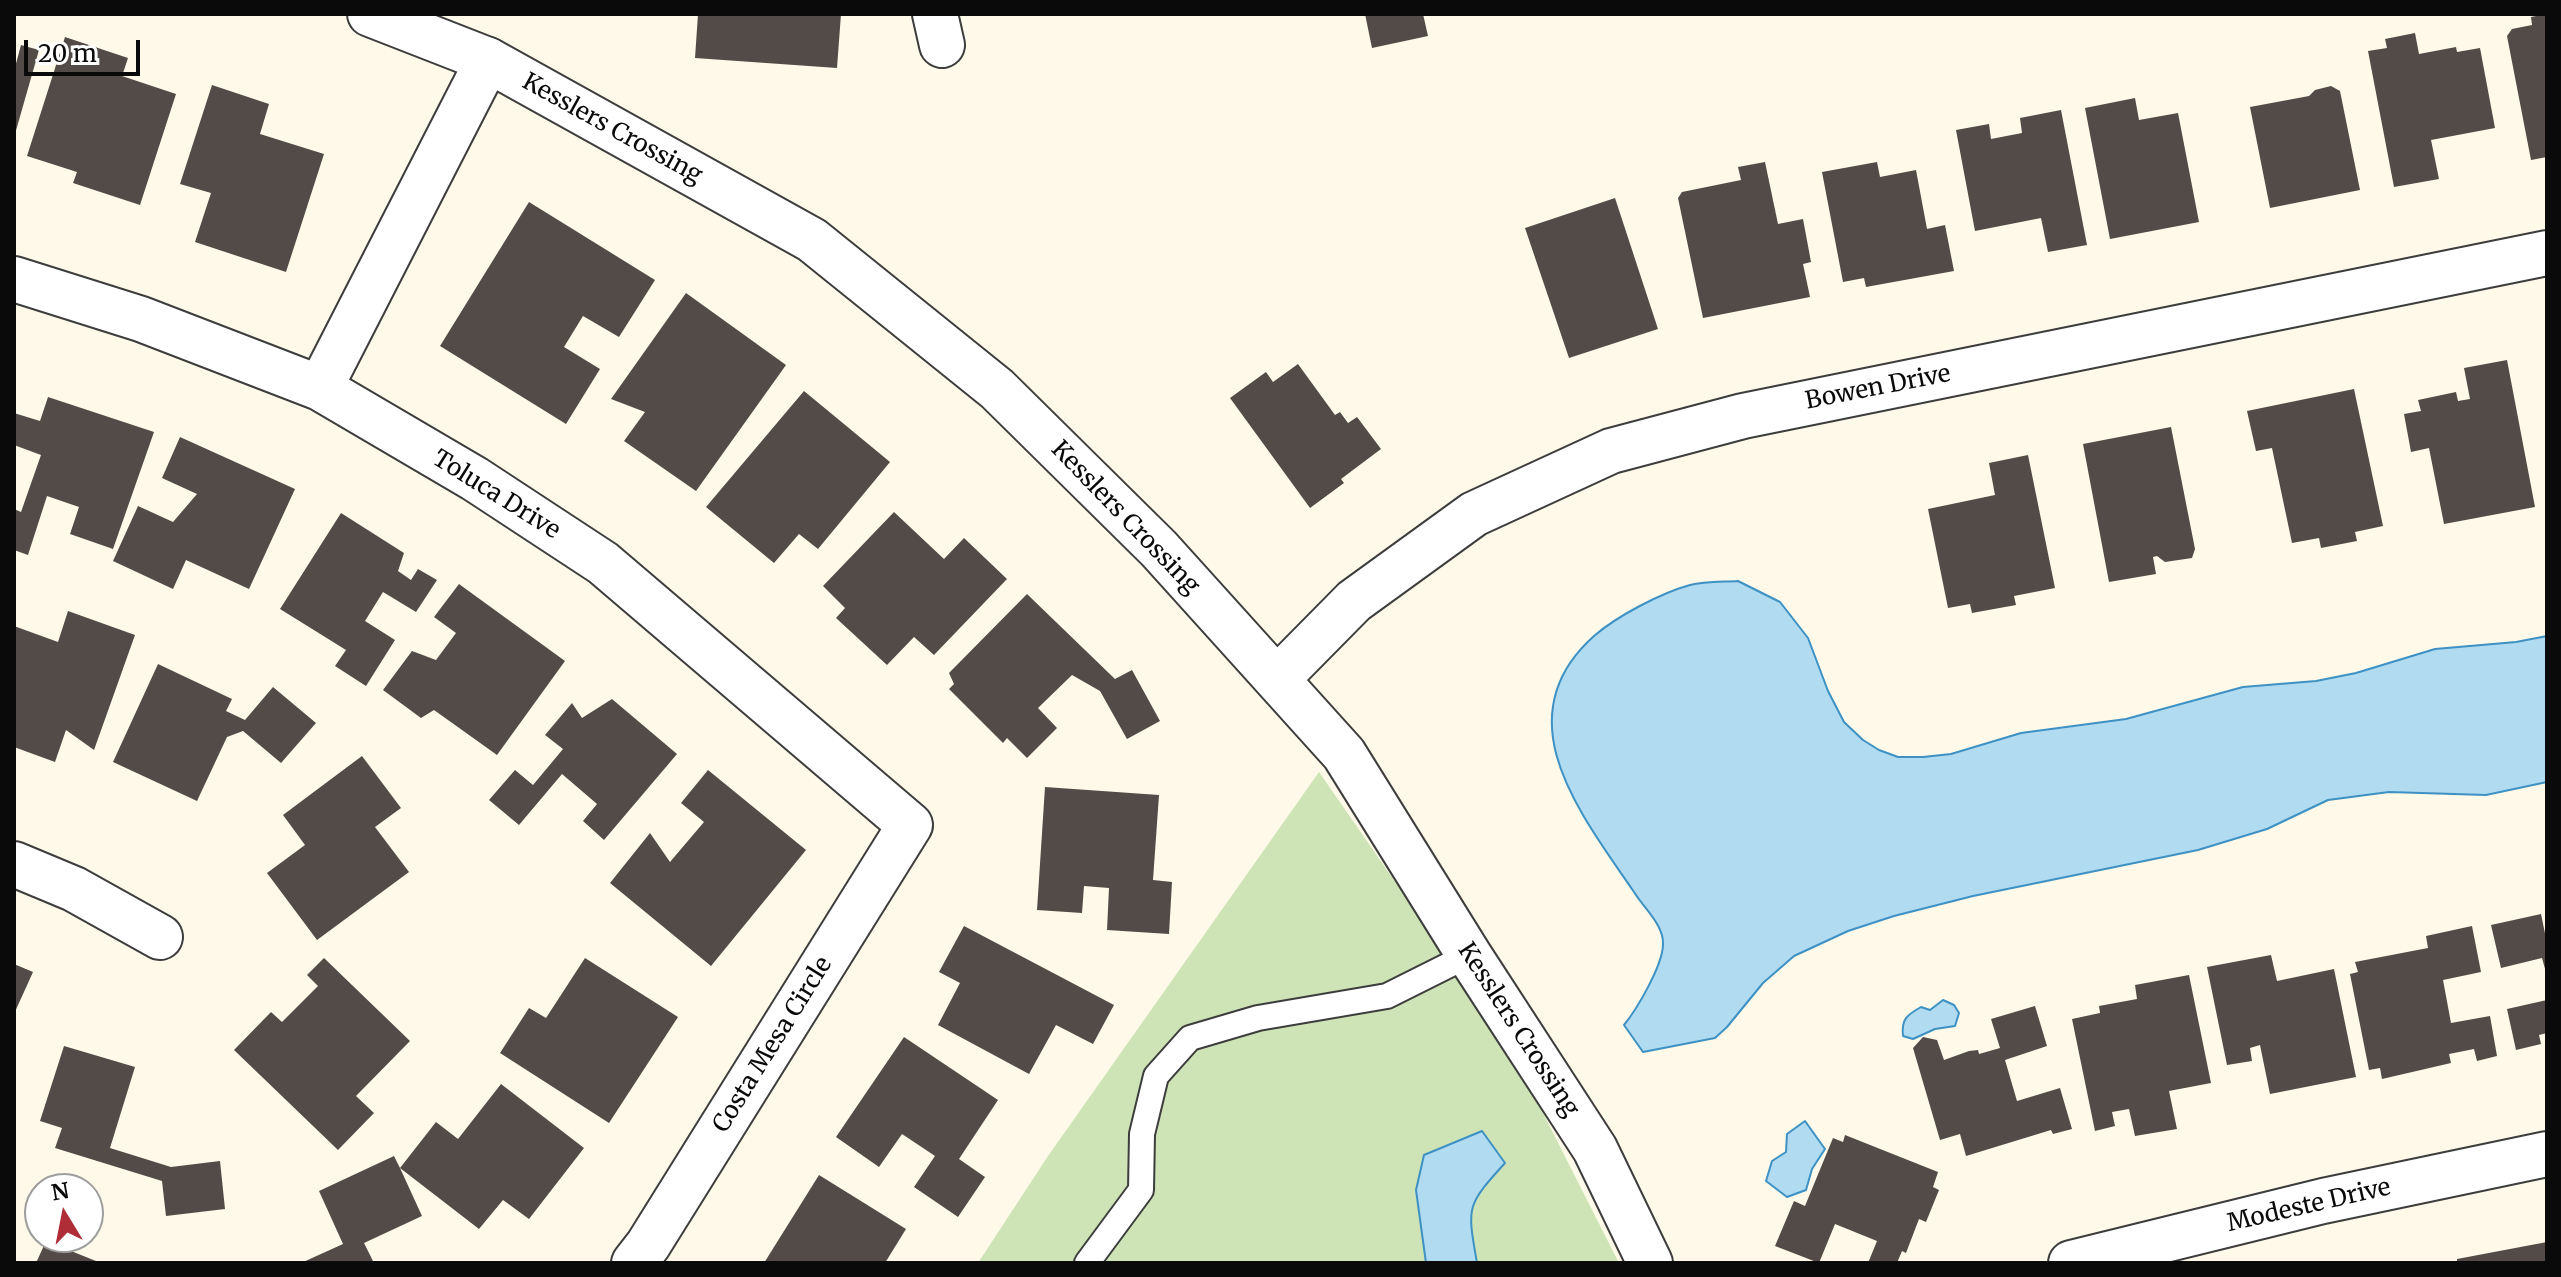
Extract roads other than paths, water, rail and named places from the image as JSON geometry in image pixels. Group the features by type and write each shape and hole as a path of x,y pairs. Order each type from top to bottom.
{"street":[{"name":"Kesslers Crossing","path":"370,14 488,60 812,240 997,389 1159,549 1344,754 1595,1149 1650,1263"},
{"path":"320,388 488,60"},
{"name":"Bowen Drive","path":"1277,679 1354,601 1474,514 1611,451 1743,416 2547,253"},
{"name":"Toluca Drive","path":"14,279 141,319 320,388 475,479 603,563 910,825"},
{"name":"Costa Mesa Circle","path":"634,1263 910,825"},
{"path":"14,864 74,889 160,937"},
{"name":"Modeste Drive","path":"2071,1263 2323,1201 2547,1154"}],"lane":[{"path":"1087,1263 1141,1190 1142,1134 1156,1076 1190,1038 1258,1018 1387,996 1469,955"}],"water":[{"path":"1738,581 1780,602 1808,638 1828,691 1844,722 1863,740 1898,757 1951,754 2021,733 2126,719 2243,687 2316,681 2356,673 2435,649 2547,636 2547,782 2486,795 2389,792 2328,800 2267,829 2198,850 1973,896 1894,916 1848,931 1794,956 1763,983 1715,1038 1643,1052 1624,1025 1654,975 1662,953 1662,937 1657,923 1592,831 1574,798 1560,766 1552,732 1554,700 1567,667 1594,636 1615,621 1640,606 1690,585"},
{"path":"1943,1000 1954,1005 1959,1013 1955,1026 1935,1029 1913,1039 1903,1036 1904,1021 1909,1015 1921,1007 1930,1010"},
{"path":"1805,1121 1825,1149 1812,1169 1806,1190 1787,1197 1766,1181 1772,1161 1786,1152 1787,1134"},
{"path":"1482,1131 1505,1163 1483,1189 1473,1208 1471,1218 1477,1263 1426,1263 1416,1190 1424,1155"}]}
